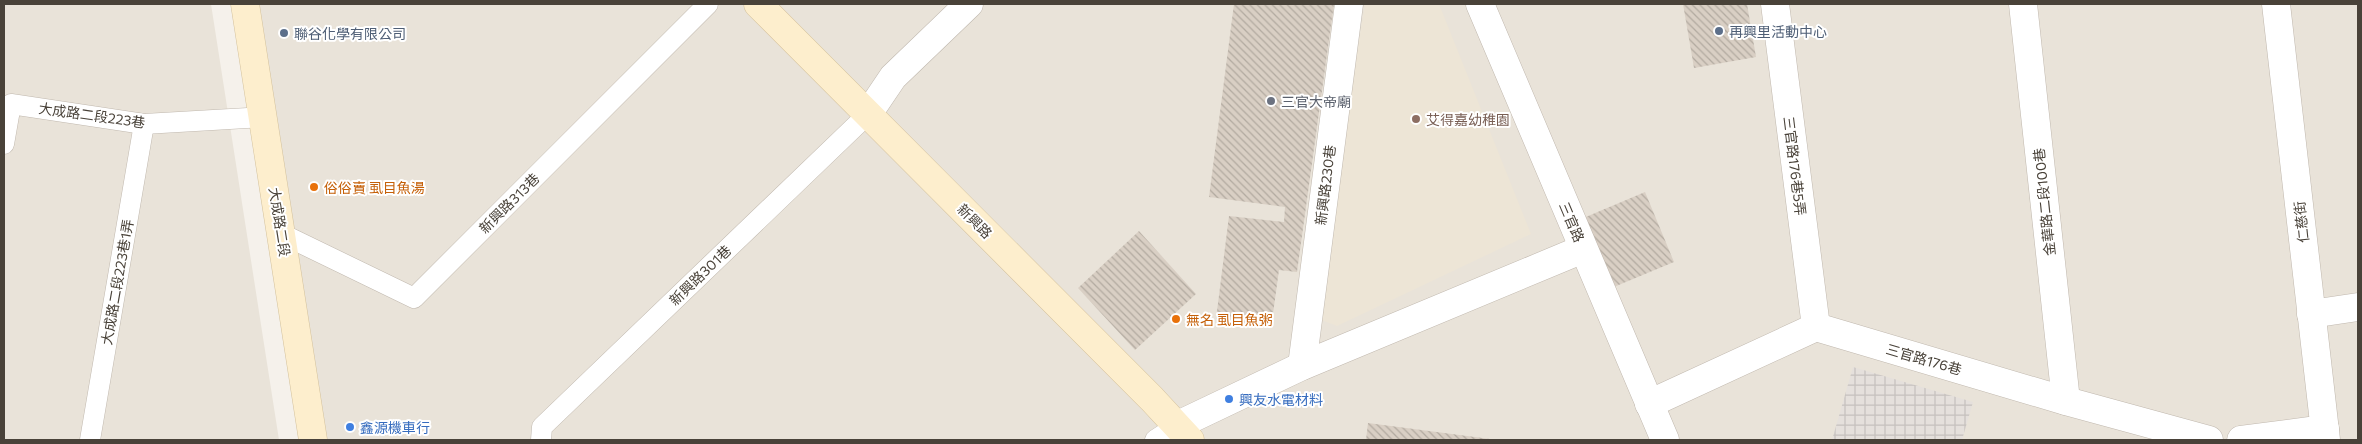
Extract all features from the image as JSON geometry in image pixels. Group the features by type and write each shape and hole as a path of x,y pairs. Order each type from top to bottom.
{"street":[{"name":"大成路二段","path":"245,4 313,440"},
{"name":"新興路","path":"758,4 1184,433"},
{"path":"868,114 893,77 969,4"},
{"name":"新興路230巷","path":"1302,366 1349,4"},
{"name":"三官路","path":"1480,4 1665,440"},
{"name":"三官路176巷5弄","path":"1775,4 1816,327"},
{"name":"金華路二段100巷","path":"2023,4 2066,401"},
{"name":"仁慈街","path":"2276,4 2325,434"},
{"path":"1184,433 1302,366 1583,249"},
{"path":"2311,314 2358,308"},
{"path":"1649,404 1816,327"},
{"name":"三官路176巷","path":"1816,327 2066,401 2209,440"},
{"path":"2241,440 2325,434"}],"lane":[{"name":"新興路313巷","path":"282,234 414,298 708,4"},
{"name":"大成路二段223巷","path":"4,144 11,104 144,124 264,117"},
{"name":"新興路301巷","path":"541,440 542,427 868,114"},
{"name":"大成路二段223巷1弄","path":"90,440 144,124"},
{"path":"1155,440 1184,433"}],"shaded area":[{"path":"4,4 211,4 279,440 4,440"},
{"path":"258,4 2358,4 2358,440 324,440"},
{"name":"艾得嘉幼稚園","path":"1365,4 1439,4 1531,234 1337,326 1314,317"},
{"path":"1853,367 1973,402 1962,440 1832,440"}],"building":[{"name":"三官大帝廟","path":"1234,4 1334,4 1297,272 1279,270 1271,328 1216,319 1229,216 1284,222 1285,207 1209,197"},
{"name":"再興里活動中心","path":"1683,4 1747,4 1756,57 1694,68"},
{"path":"1645,192 1674,262 1609,289 1581,219"},
{"path":"1139,231 1196,294 1135,350 1078,288"},
{"path":"1368,423 1490,439 1490,440 1366,440"}],"place":[{"name":"再興里活動中心","path":"1719,31"},
{"name":"聯谷化學有限公司","path":"284,33"},
{"name":"三官大帝廟","path":"1271,101"},
{"name":"艾得嘉幼稚園","path":"1416,119"},
{"name":"俗俗賣 虱目魚湯","path":"314,187"},
{"name":"無名 虱目魚粥","path":"1176,319"},
{"name":"興友水電材料","path":"1229,399"},
{"name":"鑫源機車行","path":"350,427"}]}
